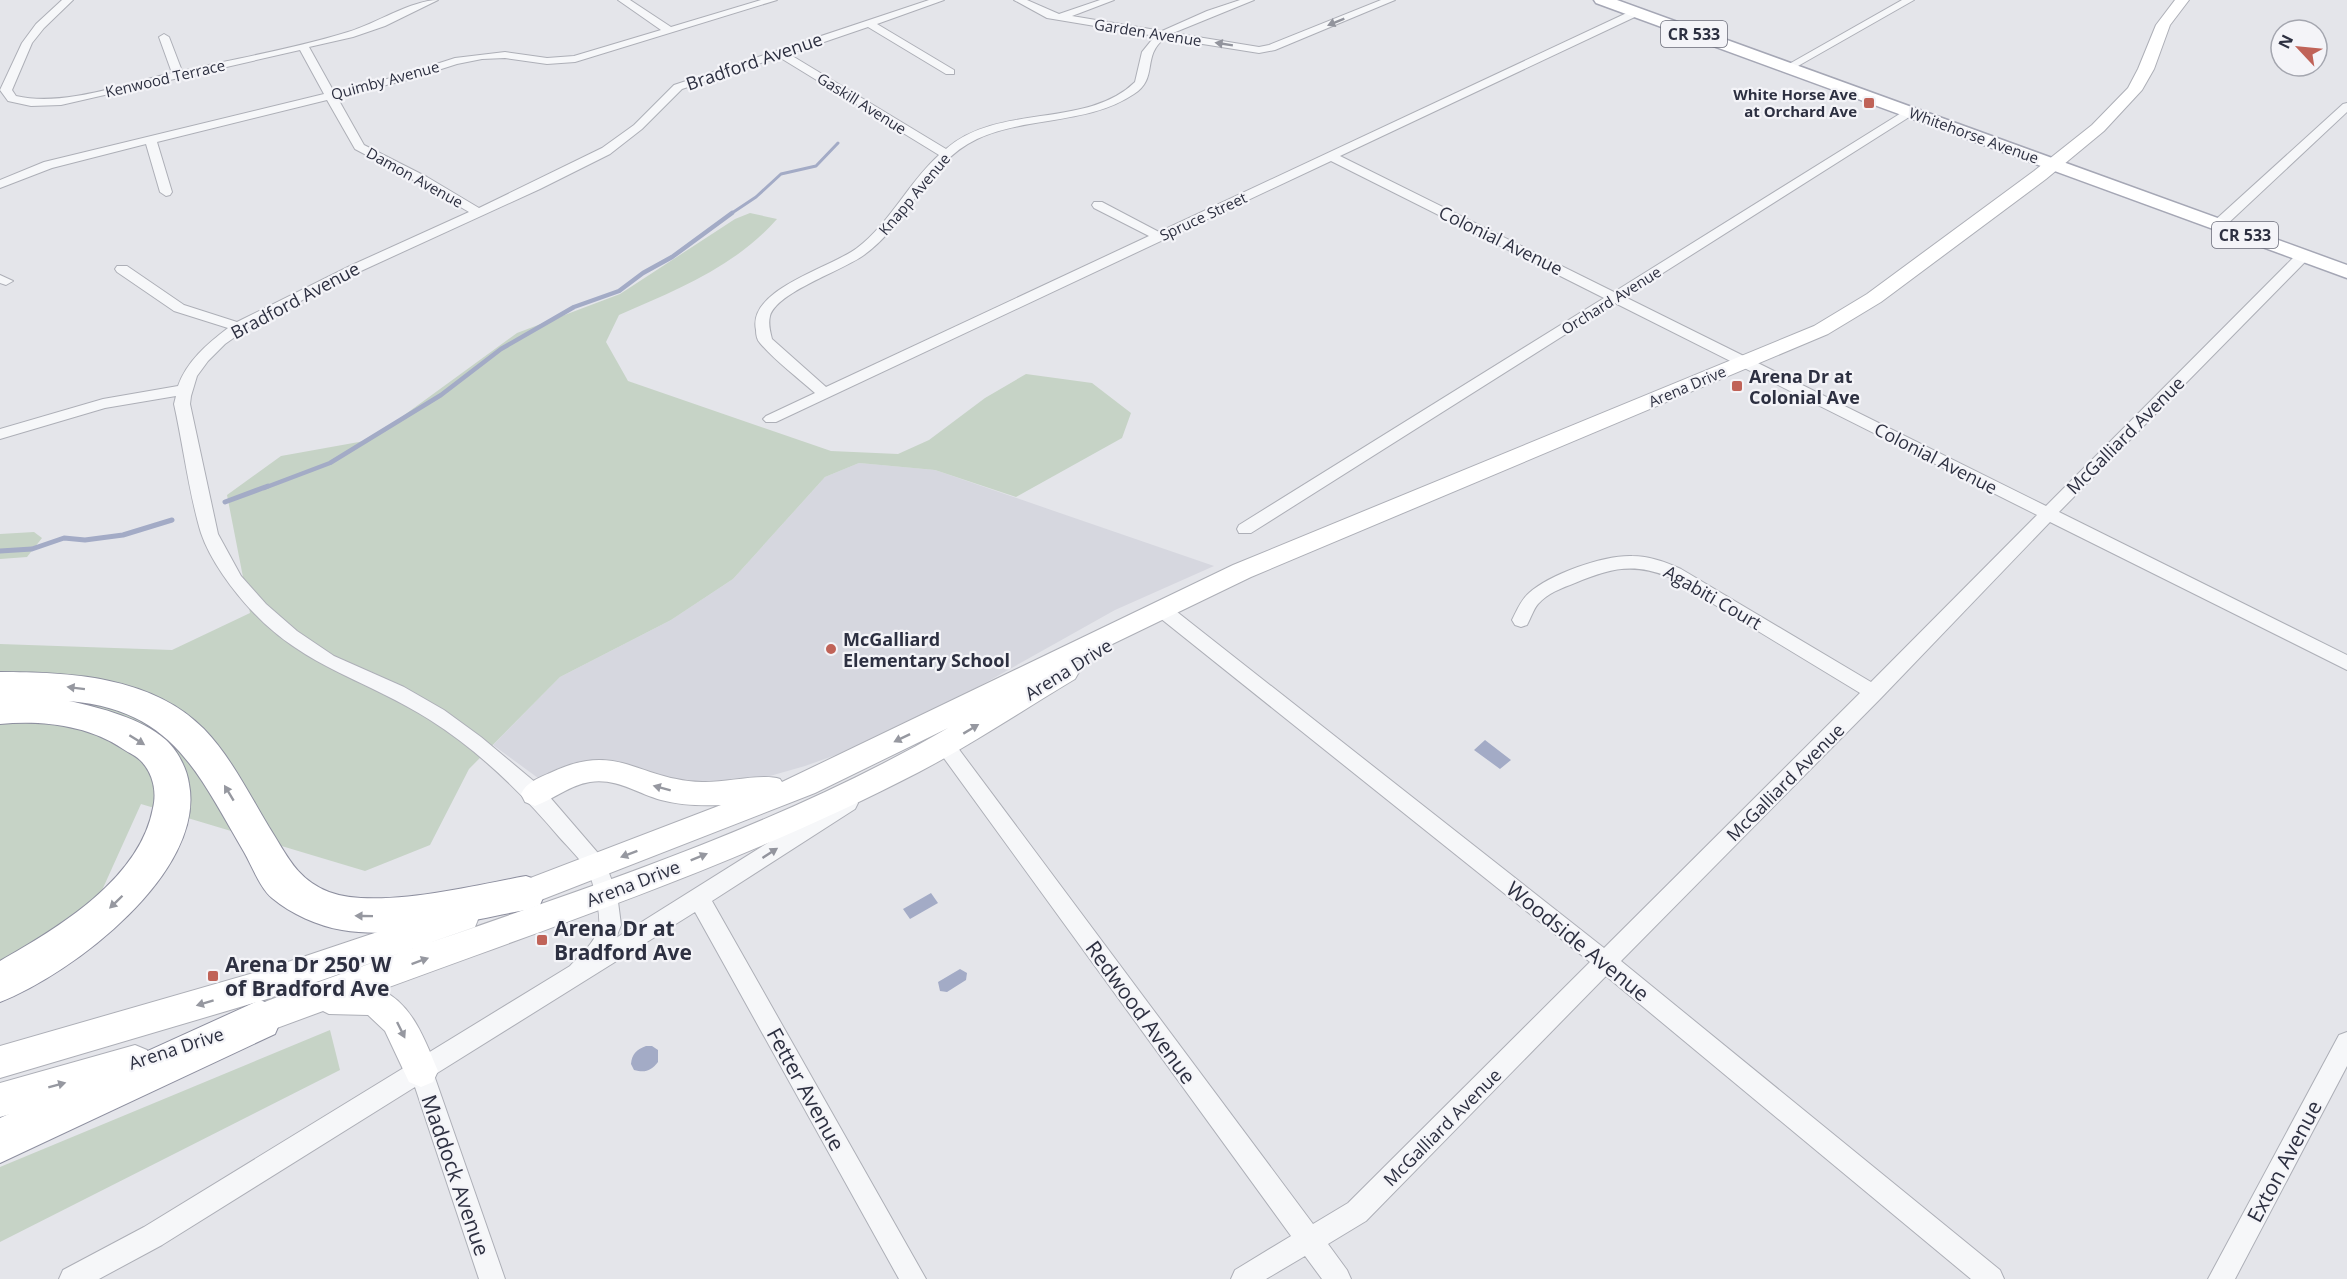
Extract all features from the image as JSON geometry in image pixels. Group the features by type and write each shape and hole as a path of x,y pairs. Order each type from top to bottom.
{"highway":[{"path":"0,685 50,685 81,688 110,694 141,705 168,719 190,737 208,759 284,885 302,899 326,910 353,915 386,916 526,893"},
{"path":"0,710 35,710 70,714 105,724 132,736 155,752 166,765 172,780 174,799 170,822 162,843 147,867 125,893 72,940 0,983"},
{"path":"0,1141 260,1020"}],"main road":[{"name":"Whitehorse Avenue","path":"1602,0 2347,272"},
{"name":"Arena Drive","path":"0,1100 78,1079 260,1020 602,880 843,767 1242,571 1821,330 1852,313 2098,128 2134,90 2146,69 2163,25 2182,0"},
{"name":"Arena Drive","path":"0,1062 264,986 526,893 602,880 755,835 839,798 945,745 1065,673 1161,609"},
{"path":"535,794 571,774 588,771 607,770 658,787 685,793 716,795 746,792 778,785 843,767"},
{"path":"314,999 359,999 373,1002 387,1009 397,1021 421,1071"}],"street":[{"name":"Kenwood Terrace","path":"68,0 35,31 17,64 6,90 7,96 20,102 61,102 366,30 433,0"},
{"path":"623,0 670,32"},
{"name":"Quimby Avenue","path":"0,184 48,165 403,78 467,58 493,55 548,61 575,59 772,0"},
{"name":"Bradford Avenue","path":"184,390 189,376 208,352 239,327 341,274 606,151 638,127 678,87 939,0"},
{"name":"Garden Avenue","path":"1018,0 1059,18 1259,50 1281,44 1390,0"},
{"path":"1059,18 1109,0"},
{"path":"1161,35 1249,0"},
{"path":"1787,68 1909,0"},
{"name":"Spruce Street","path":"771,419 1635,13"},
{"path":"868,23 950,72"},
{"name":"Knapp Avenue","path":"825,394 765,340 761,330 761,319 765,310 780,294 845,261 878,238 945,154 969,138 1000,126 1096,106 1123,97 1133,90 1144,76 1147,52 1161,35"},
{"path":"164,37 178,75"},
{"name":"Damon Avenue","path":"303,46 359,147 423,180 477,212"},
{"name":"Gaskill Avenue","path":"779,52 945,154"},
{"path":"0,67 17,64"},
{"path":"2217,225 2347,106"},
{"name":"Orchard Avenue","path":"1245,529 1317,492 1616,297 1910,112"},
{"path":"151,140 166,192"},
{"name":"Colonial Avenue","path":"1331,156 2347,663"},
{"path":"1098,205 1158,236"},
{"name":"McGalliard Avenue","path":"1244,1279 1267,1261 1336,1226 1357,1212 1607,963 1874,693 2077,482 2303,256"},
{"path":"122,269 179,308 239,327"},
{"path":"0,434 103,404 184,390 182,404 210,534 235,580 260,609 291,636 328,661 397,692 437,715 474,742 535,794 602,880 610,925 600,949 578,973"},
{"name":"Agabiti Court","path":"1521,620 1531,601 1545,589 1602,564 1631,560 1649,563 1675,573 1874,693"},
{"name":"Woodside Avenue","path":"1161,609 1607,963 1991,1279"},
{"name":"Redwood Avenue","path":"945,745 1338,1279"},
{"path":"77,1278 153,1236 421,1071 911,763"},
{"name":"Fetter Avenue","path":"699,898 913,1279"},
{"name":"Exton Avenue","path":"2221,1279 2347,1043"},
{"name":"Maddock Avenue","path":"421,1071 492,1279"}],"shaded area":[{"name":"McGalliard Elementary School","path":"859,463 935,470 1214,566 1115,610 944,706 847,751 752,781 729,785 650,780 538,778 493,745 560,677 671,620 733,579 825,477"}],"green space":[{"path":"750,213 777,219 743,251 724,264 704,276 619,315 606,342 628,381 831,451 898,454 929,440 985,398 1026,374 1092,383 1131,413 1122,438 1016,497 935,470 859,463 825,477 733,579 671,620 560,677 469,769 430,845 365,871 141,804 94,908 0,965 0,644 172,650 250,613 227,495 281,456 370,440 517,333 620,294 735,219"},
{"path":"34,532 42,538 27,557 0,559 0,534"},
{"path":"330,1030 340,1070 0,1242 0,1167"}],"water":[{"path":"1485,740 1511,760 1500,769 1474,750"},
{"path":"931,893 938,903 910,919 903,909"},
{"path":"960,969 967,973 966,980 947,992 940,991 938,982"},
{"path":"646,1046 652,1046 658,1050 658,1062 648,1070 634,1070 631,1064 634,1055"}],"waterway":[{"path":"732,213 756,197 781,174 816,166 838,143"},
{"path":"264,488 330,463 441,395 501,349 574,307 619,291 643,273 672,257 732,213"},
{"path":"225,502 268,486"},
{"path":"0,551 32,549 64,538 85,540 123,535 172,520"}],"place":[{"name":"White Horse Ave at Orchard Ave","path":"1869,103"},
{"name":"Arena Dr at Colonial Ave","path":"1737,386"},
{"name":"McGalliard Elementary School","path":"831,649"},
{"name":"Arena Dr at Bradford Ave","path":"542,940"},
{"name":"Arena Dr 250' W of Bradford Ave","path":"213,976"}]}
